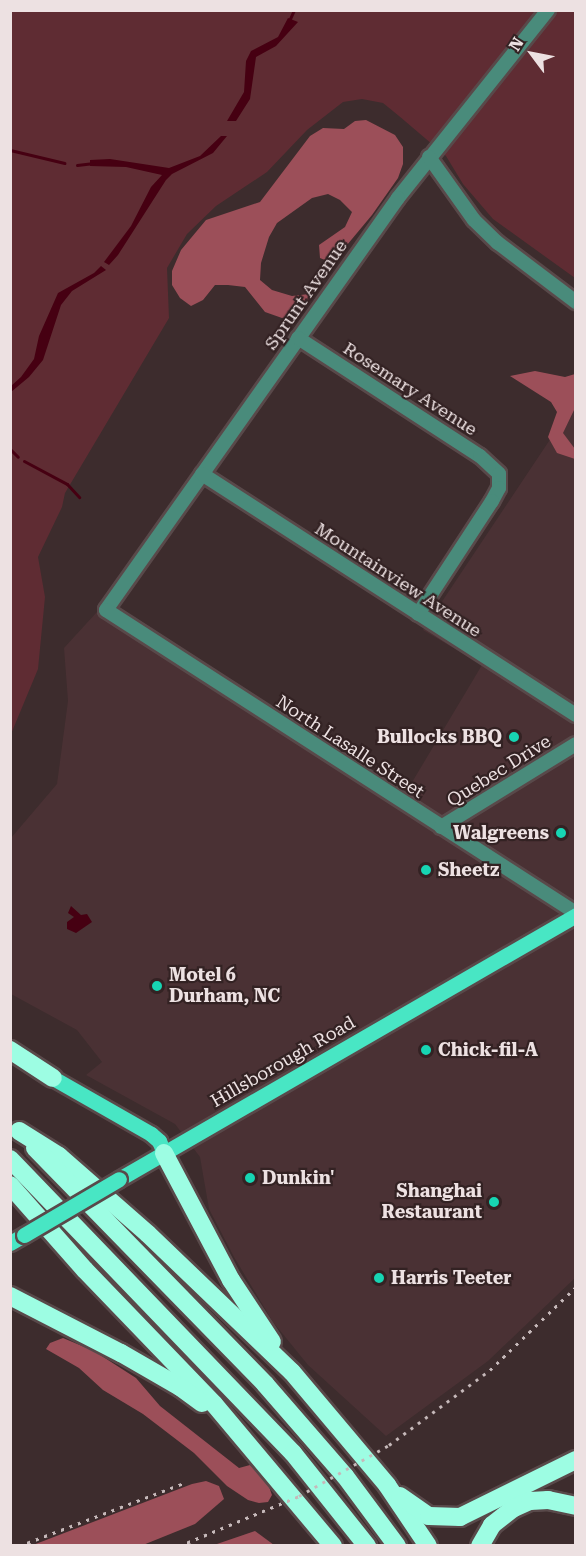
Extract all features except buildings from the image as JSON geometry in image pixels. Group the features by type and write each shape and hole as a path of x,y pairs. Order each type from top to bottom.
{"highway":[{"path":"10,1050 53,1078"},
{"path":"15,1127 59,1156 139,1227 292,1372 387,1485 428,1545"},
{"path":"15,1127 265,1384 355,1488 397,1545"},
{"path":"164,1153 231,1280 292,1372"},
{"path":"10,1159 294,1453 367,1545"},
{"path":"10,1185 85,1270 200,1389 333,1545"},
{"path":"10,1296 121,1353 180,1387 238,1433"},
{"path":"387,1485 421,1512 436,1518 452,1518 479,1510 576,1460"},
{"path":"480,1545 492,1525 513,1508 538,1501 559,1501 576,1506"},
{"path":"303,1509 324,1545"}],"main road":[{"name":"Hillsborough Road","path":"10,1243 576,914"},
{"path":"53,1078 151,1134 159,1141 164,1153"}],"street":[{"name":"Sprunt Avenue","path":"106,610 298,338 429,158 548,10"},
{"path":"429,158 474,220 498,243 576,302"},
{"name":"Rosemary Avenue","path":"298,338 480,456 499,474 499,488 492,501 418,614"},
{"name":"Mountainview Avenue","path":"202,474 576,715"},
{"name":"North Lasalle Street","path":"106,610 576,914"},
{"name":"Quebec Drive","path":"441,827 576,744"}],"shaded area":[{"path":"11,11 575,11 575,278 493,219 463,184 446,156 383,103 362,99 343,102 307,130 267,172 216,206 187,234 167,268 169,318 65,493 62,507 38,557 45,597 38,669 11,734"},
{"path":"288,18 298,22 276,46 256,57 250,99 236,121 227,121 244,92 246,61 251,51 278,37"},
{"path":"366,120 395,135 403,147 403,164 398,178 372,215 332,263 320,258 319,245 345,227 352,212 340,200 328,194 312,198 277,223 269,237 261,263 260,280 272,290 292,296 309,294 308,303 298,315 282,318 265,312 245,287 215,285 203,300 191,306 180,298 172,285 172,271 181,250 206,220 260,202 310,136 323,128 344,129 355,121"},
{"path":"221,136 227,136 213,153 172,174 166,180 118,255 109,265 104,262 131,226 151,187 162,175 126,167 90,166 90,160 110,159 169,168 200,156"},
{"path":"101,266 106,270 72,291 61,305 43,360 29,377 11,392 11,386 34,359 39,336 58,293 94,273"},
{"path":"535,371 565,377 575,374 575,408 563,433 575,449 575,459 557,453 548,437 557,412 551,402 510,376"},
{"path":"575,402 575,1278 488,1361 386,1436 308,1365 273,1322 234,1257 209,1209 200,1157 175,1124 86,1075 102,1062 77,1030 11,994 11,838 57,784 68,701 64,648 107,601 405,794 482,665 423,630"},
{"path":"71,906 81,915 87,914 92,922 76,933 67,929 67,922 74,917 68,913"},
{"path":"63,1338 94,1351 136,1378 160,1406 239,1468 250,1465 267,1481 272,1495 268,1502 259,1503 248,1500 227,1486 194,1453 143,1414 103,1390 79,1368 46,1349 50,1343"},
{"path":"206,1481 219,1486 224,1499 195,1524 143,1545 33,1545 192,1484"},
{"path":"255,1531 274,1545 214,1545"}],"waterway":[{"path":"289,21 294,10"},
{"path":"10,150 64,163"},
{"path":"77,165 94,163"},
{"path":"10,449 18,457"},
{"path":"24,461 67,484 79,497"}],"railway":[{"path":"179,1546 299,1496 389,1445 490,1370 576,1287"},
{"path":"19,1546 184,1483"}],"place":[{"name":"Bullocks BBQ","path":"514,737"},
{"name":"Walgreens","path":"561,833"},
{"name":"Sheetz","path":"426,870"},
{"name":"Motel 6 Durham, NC","path":"157,986"},
{"name":"Chick-fil-A","path":"426,1050"},
{"name":"Dunkin'","path":"250,1178"},
{"name":"Shanghai Restaurant","path":"494,1202"},
{"name":"Harris Teeter","path":"379,1278"}]}
